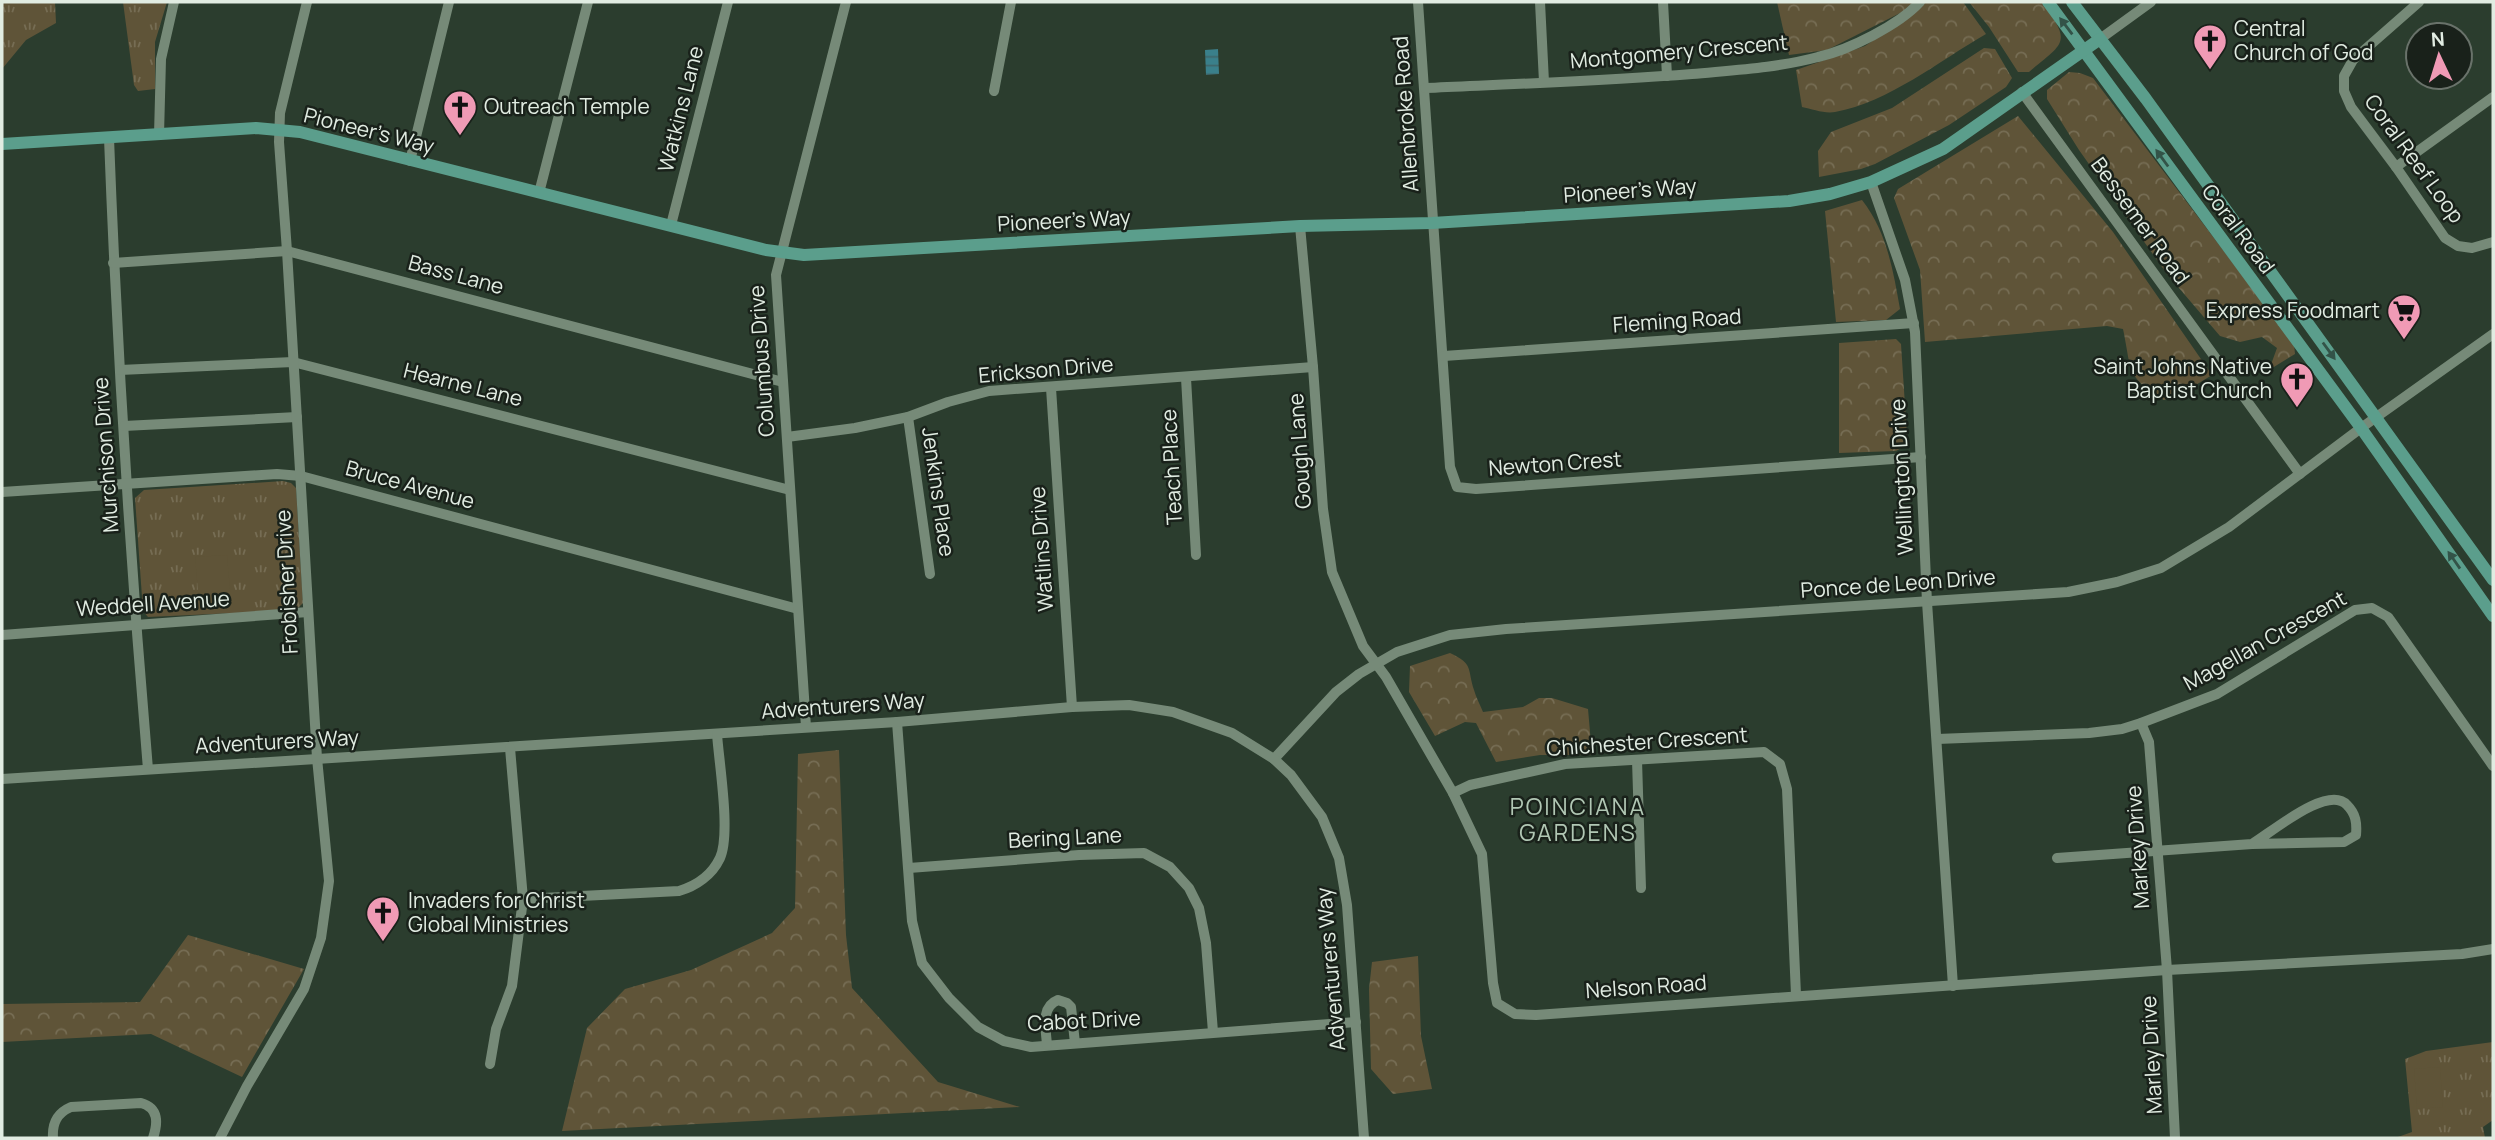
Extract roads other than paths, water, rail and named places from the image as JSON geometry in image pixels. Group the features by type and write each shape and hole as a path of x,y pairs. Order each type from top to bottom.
{"main road":[{"name":"Coral Road","path":"2048,2 2361,428 2493,616"},
{"name":"Coral Road","path":"2072,2 2204,178 2493,580"},
{"name":"Pioneer's Way","path":"2,144 257,128 300,132 782,253 804,256 1300,226 1432,223 1789,201 1830,194 1871,182 1943,149 2100,39"},
{"path":"2186,191 2204,178"},
{"path":"2282,320 2298,308"},
{"path":"2434,531 2451,519"}],"street":[{"path":"159,135 161,59 174,2"},
{"name":"Frobisher Drive","path":"220,1138 304,989 321,938 329,881 317,758 279,130 280,113 307,2"},
{"path":"410,161 449,2"},
{"path":"539,193 588,2"},
{"name":"Watkins Lane","path":"671,225 728,2"},
{"name":"Columbus Drive","path":"806,727 776,275 846,2"},
{"path":"993,91 1011,2"},
{"name":"Allenbroke Road","path":"1418,2 1432,223"},
{"path":"1540,2 1544,82"},
{"path":"1663,2 1667,76"},
{"name":"Montgomery Crescent","path":"1425,88 1667,76 1777,66 1822,57 1866,38 1912,11 1920,2"},
{"path":"2100,39 2151,2"},
{"name":"Coral Reef Loop","path":"2419,2 2353,60 2344,76 2344,91 2350,107 2445,238 2458,246 2472,248 2493,242"},
{"name":"Bessemer Road","path":"2022,92 2300,474"},
{"path":"2396,167 2493,97"},
{"name":"Murchison Drive","path":"109,138 113,263 148,769"},
{"name":"Wellington Drive","path":"1871,182 1905,280 1913,323 1927,602 1953,986"},
{"name":"Newton Crest","path":"1432,223 1444,356 1450,467 1457,487 1476,489 1921,457"},
{"name":"Gough Lane","path":"1300,226 1323,509 1332,572 1363,646 1376,664"},
{"name":"Bass Lane","path":"113,263 288,251 783,382"},
{"name":"Fleming Road","path":"1444,356 1913,323"},
{"name":"Ponce de Leon Drive","path":"1274,760 1336,692 1397,652 1450,635 2068,592 2117,582 2161,568 2229,527 2493,334"},
{"name":"Hearne Lane","path":"120,370 293,362 790,490"},
{"name":"Erickson Drive","path":"787,437 855,428 908,417 948,401 989,391 1313,367"},
{"name":"Teach Place","path":"1186,378 1196,555"},
{"name":"Watlins Drive","path":"1051,388 1072,707"},
{"path":"124,426 297,417"},
{"name":"Jenkins Place","path":"908,417 930,574"},
{"name":"Bruce Avenue","path":"2,492 277,474 301,476 798,609"},
{"name":"Magellan Crescent","path":"1937,739 2089,733 2122,729 2217,694 2354,610 2372,608 2388,617 2493,766"},
{"name":"Weddell Avenue","path":"2,635 308,612"},
{"name":"Nelson Road","path":"1376,664 1453,793 1482,854 1497,1003 1515,1014 1536,1015 2167,970"},
{"name":"Adventurers Way","path":"2,779 897,722 1072,707 1129,705 1173,712 1232,733 1274,760 1291,775 1322,817 1339,858 1347,905 1364,1138"},
{"name":"Cabot Drive","path":"897,722 912,921 922,963 949,998 978,1027 1004,1041 1031,1047 1356,1022"},
{"name":"Markey Drive","path":"2141,723 2149,742 2167,970"},
{"path":"523,900 671,892 689,888 708,875 721,856 723,846 718,734"},
{"path":"489,1064 496,1029 512,986 523,900 510,748"},
{"name":"Chichester Crescent","path":"1453,793 1501,776 1565,764 1764,752 1780,764 1787,789 1797,995"},
{"path":"1637,760 1641,888"},
{"path":"2057,858 2252,844 2344,842 2356,835 2357,823 2353,811 2344,801 2332,797 2314,803 2252,844"},
{"name":"Bering Lane","path":"909,868 1079,855 1144,853 1170,867 1189,888 1199,908 1206,943 1213,1032"},
{"path":"2167,970 2462,954 2493,949"},
{"name":"Marley Drive","path":"2167,970 2175,1138"},
{"path":"1047,1045 1045,1012 1050,1004 1058,1000 1071,1007 1075,1043"},
{"path":"53,1138 55,1119 71,1107 141,1102 150,1106 155,1115 157,1124 153,1138"}],"water":[{"path":"1218,49 1219,74 1206,75 1205,50"}],"place":[{"name":"Central Church of God","path":"2210,71"},
{"name":"Outreach Temple","path":"460,137"},
{"name":"Express Foodmart","path":"2404,341"},
{"name":"Saint Johns Native Baptist Church","path":"2297,409"},
{"name":"Invaders for Christ Global Ministries","path":"383,943"}],"district":[{"name":"POINCIANA GARDENS","path":"1578,820"}]}
